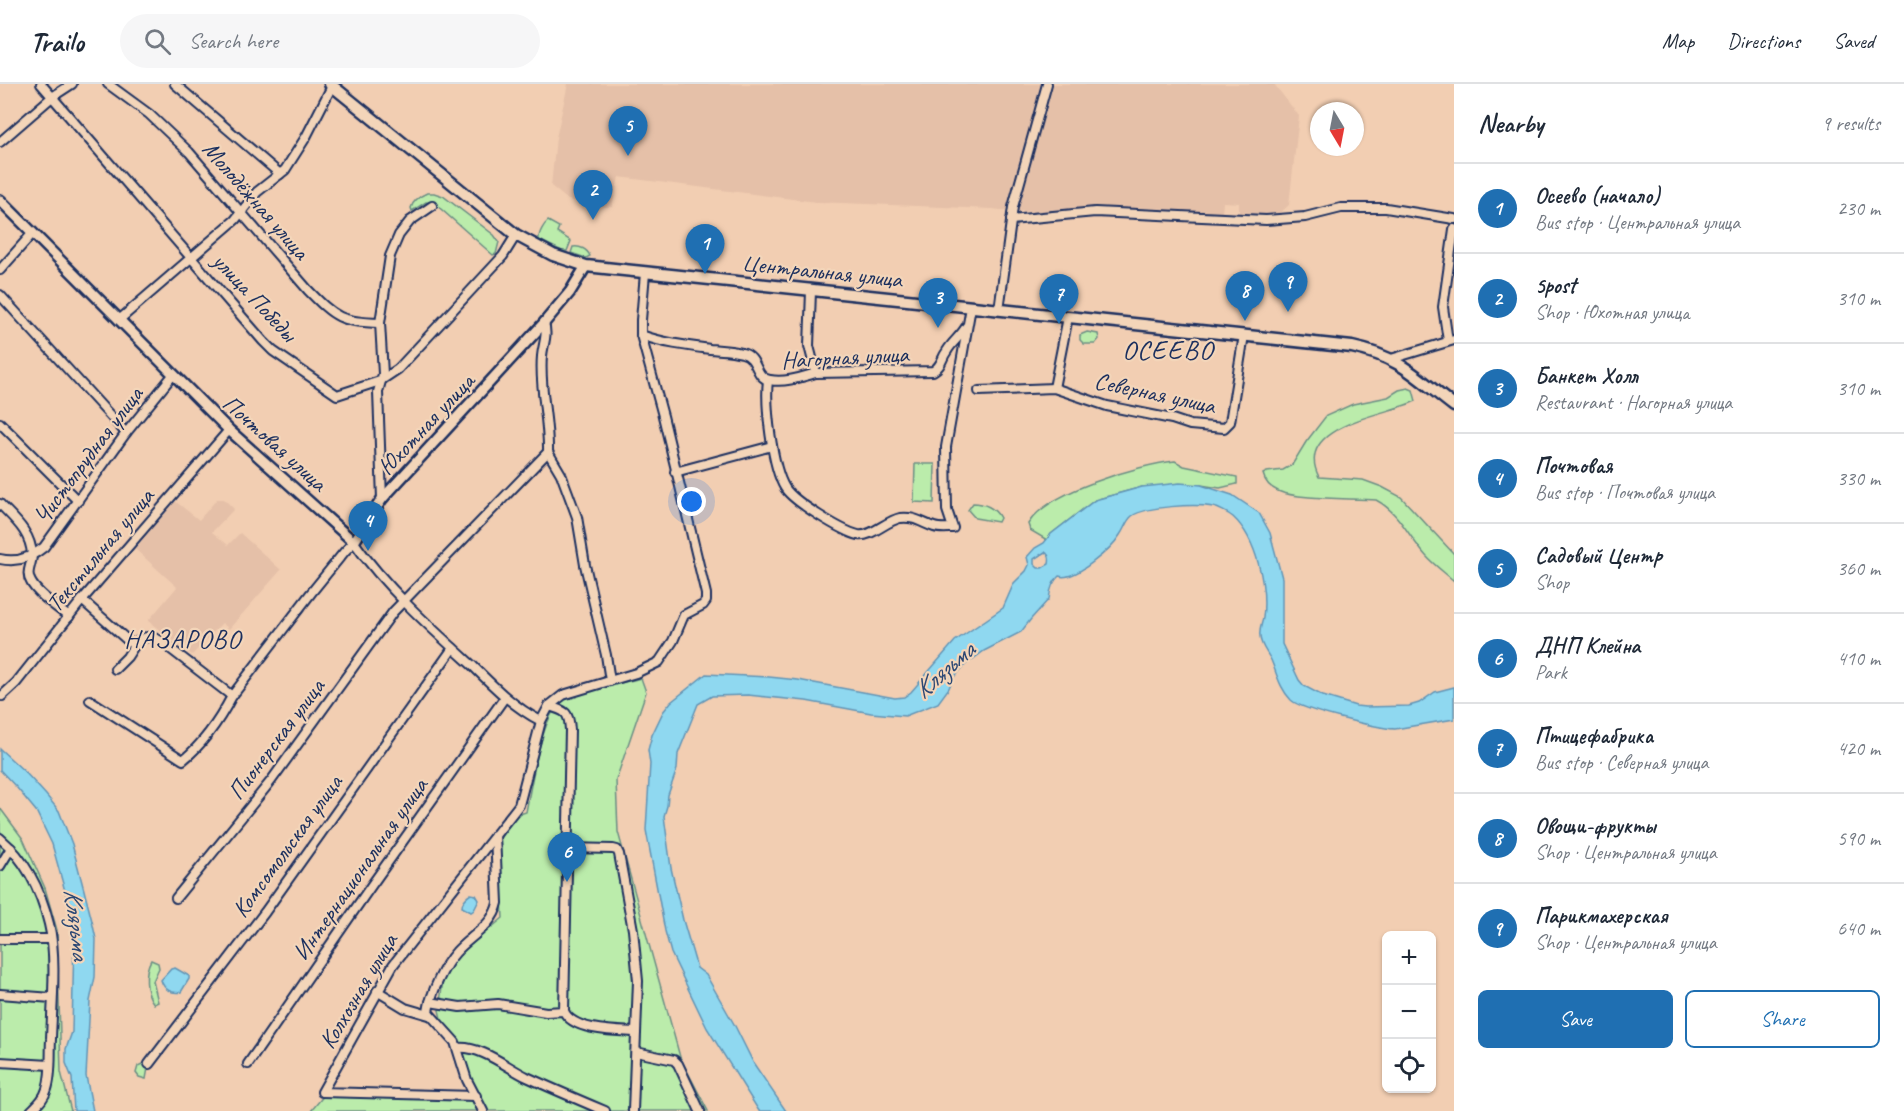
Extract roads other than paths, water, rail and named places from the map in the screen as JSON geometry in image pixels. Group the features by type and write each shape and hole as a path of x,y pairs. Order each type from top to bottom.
{"main road":[{"name":"Центральная улица","path":"331,85 516,236 554,255 592,267 1352,347 1391,359 1407,368 1454,406"}],"street":[{"name":"улица Победы","path":"41,84 263,341 273,351 333,393 340,394 380,381 398,369 503,256 516,236"},
{"path":"0,142 72,84"},
{"name":"Молодёжная улица","path":"108,84 149,114 189,152 324,306 334,314 354,322 380,323"},
{"path":"175,84 280,174"},
{"path":"999,310 1011,220 1047,84"},
{"path":"119,320 242,213 257,192 285,170 306,137 331,85"},
{"name":"Почтовая улица","path":"0,200 229,430 354,542 365,558 404,600 453,648 505,696 528,715 541,721"},
{"path":"382,499 378,392 382,375 380,323 390,256 393,246 410,221 432,206"},
{"path":"1011,220 1095,212 1266,220 1305,217 1341,208 1386,208 1454,219"},
{"path":"1391,359 1451,341 1443,307 1454,229"},
{"path":"0,270 32,234"},
{"name":"Юхотная улица","path":"90,700 183,760 192,753 232,696 311,593 354,542 382,499 543,324 592,267"},
{"path":"541,721 549,706 563,695 649,668 659,662 673,641 684,615 706,602 706,594 663,416 641,335 645,273"},
{"path":"811,291 809,346 816,373"},
{"path":"0,295 126,434"},
{"path":"768,380 766,392 772,446 782,480 789,492 799,501 826,520 859,535 866,535 885,523 906,517 938,528 953,528 947,510 945,447 971,308"},
{"path":"1054,388 1068,317"},
{"name":"Нагорная улица","path":"641,335 680,345 742,353 754,360 760,374 768,380 791,379 816,373 933,371 941,364 947,350 960,337 969,323"},
{"path":"543,324 546,331 542,359 548,452 561,474 577,517 585,565 613,680"},
{"name":"Северная улица","path":"980,391 1054,388 1107,406 1172,419 1190,425 1224,428 1230,422 1244,335"},
{"name":"Чистопрудная улица","path":"32,556 44,547 126,434 173,375"},
{"path":"0,423 78,501"},
{"name":"Текстильная улица","path":"2,696 16,683 82,600 229,430"},
{"path":"675,471 772,446"},
{"name":"Пионерская улица","path":"176,898 271,781 393,612 548,452"},
{"path":"0,504 27,533 32,556 28,566 30,580 34,587 69,617"},
{"path":"0,558 11,561 32,556"},
{"path":"82,600 134,646"},
{"path":"115,669 134,646 143,638 150,636 159,640 232,696"},
{"name":"Комсомольская улица","path":"149,1064 265,912 453,648"},
{"name":"Интернациональная улица","path":"248,1064 505,696"},
{"path":"549,706 561,710 570,719 564,1011 572,1021 596,1028 636,1032"},
{"name":"Колхозная улица","path":"476,1096 322,1092 402,951 519,805 541,721"},
{"path":"429,1015 430,1002 444,969 455,953 492,919 496,911 498,903 495,835"},
{"path":"0,837 21,860 32,878 47,917 51,939 50,1065 44,1098 31,1111"},
{"path":"0,866 11,848"},
{"path":"567,848 613,849 619,854 633,930 638,981 633,1111"},
{"path":"0,939 51,939"},
{"path":"377,992 405,1008 429,1015 455,1042 467,1080 485,1110"},
{"path":"0,994 52,998"},
{"path":"430,1002 460,1007 498,1004 546,1012 564,1011"},
{"path":"458,1048 465,1047 484,1054 524,1076 605,1111"},
{"path":"636,1052 674,1060 700,1111"},
{"path":"0,1062 50,1065"}],"water":[{"name":"Клязьма","path":"1180,483 1201,485 1232,495 1259,513 1270,533 1282,578 1282,644 1304,686 1323,696 1365,707 1409,706 1419,703 1435,692 1454,687 1454,719 1395,729 1386,728 1325,714 1291,700 1281,686 1260,639 1264,606 1262,578 1254,550 1241,526 1233,517 1213,507 1195,506 1159,508 1132,516 1116,541 1092,563 1074,574 1057,578 1052,586 1049,599 1021,632 984,651 965,665 953,678 938,703 905,716 871,713 806,701 748,695 712,696 698,704 678,754 677,769 664,816 671,868 697,968 706,975 754,1064 786,1111 759,1111 707,1028 671,953 665,931 646,830 650,764 648,750 663,712 671,702 706,674 798,680 895,698 904,697 911,692 955,641 1003,608 1014,583 1026,571 1029,565 1027,557 1035,548 1095,500 1142,487","holes":["1047,553 1049,564 1038,568 1034,564 1034,559"]},
{"name":"Клязьма","path":"0,749 26,773 59,811 72,844 92,921 96,939 95,977 90,1001 86,1076 93,1111 74,1111 72,1078 66,1063 66,1049 72,1032 73,920 52,844 36,811 0,770"},
{"path":"471,894 476,895 479,900 471,912 462,907 465,899"},
{"path":"175,968 189,976 181,992 169,990 161,980 171,969"}],"place":[{"name":"Садовый Центр","path":"628,156"},
{"name":"5post","path":"593,220"},
{"name":"Осеево (начало)","path":"705,274"},
{"name":"Парикмахерская","path":"1288,312"},
{"name":"Овощи-фрукты","path":"1245,321"},
{"name":"Птицефабрика","path":"1059,324"},
{"name":"Банкет Холл","path":"938,328"},
{"name":"Почтовая","path":"368,551"},
{"name":"ДНП Клейна","path":"567,882"}],"district":[{"name":"ОСЕЕВО","path":"1168,350"},
{"name":"НАЗАРОВО","path":"183,639"}]}
